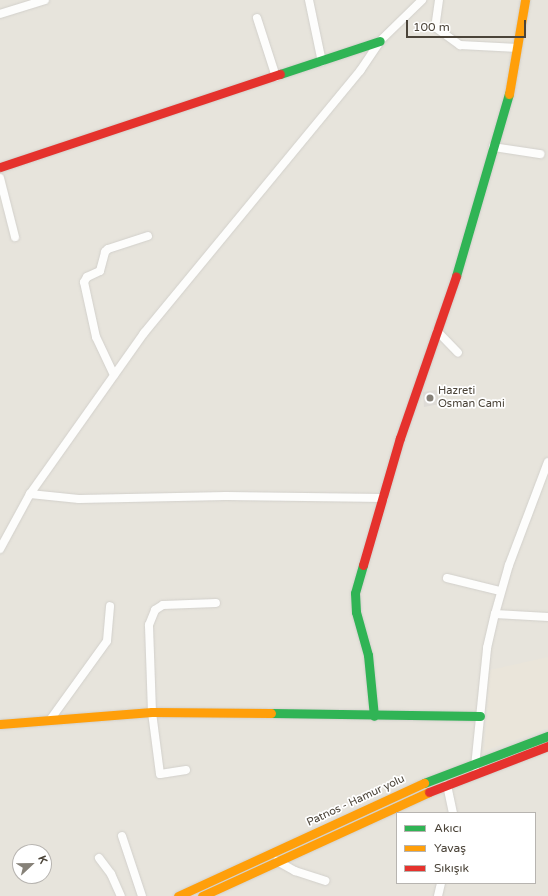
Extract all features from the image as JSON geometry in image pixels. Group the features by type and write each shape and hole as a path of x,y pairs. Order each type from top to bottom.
{"street":[{"path":"0,14 45,0"},
{"path":"309,0 322,62"},
{"path":"0,549 30,494 114,375 175,294 360,71 380,41 422,0"},
{"path":"439,0 435,27 460,46 518,48"},
{"path":"374,716 368,654 355,603 366,552 384,498 400,438 464,255 510,89 525,0"},
{"path":"256,18 276,77"},
{"path":"0,167 322,62 380,41"},
{"path":"493,147 540,154"},
{"path":"0,178 15,237"},
{"path":"114,375 96,337 84,282 87,277 100,271 105,252 108,249 148,236"},
{"path":"437,331 458,353"},
{"path":"475,769 487,648 500,591 532,499 548,462"},
{"path":"30,494 79,499 226,496 384,498"},
{"path":"447,578 500,591"},
{"path":"186,770 160,774 152,712 148,636 151,617 163,605 216,603"},
{"path":"50,720 107,641 110,606"},
{"path":"495,614 548,616"},
{"path":"0,724 152,712 374,716 480,716"},
{"name":"Patnos - Hamur yolu","path":"202,896 447,785 475,769 548,736"},
{"name":"Patnos - Hamur yolu","path":"178,896 411,788 548,746"},
{"path":"447,785 453,812"},
{"path":"122,836 142,896"},
{"path":"99,858 111,874 121,896"},
{"path":"277,861 295,871 325,881"},
{"path":"438,896 441,884"}],"shaded area":[{"path":"0,0 548,0 548,896 0,896"},
{"path":"548,657 548,728 484,751 490,670"}],"building":[{"name":"Hazreti Osman Cami","path":"436,390 440,404 424,407 423,392"}],"traffic: fast":[{"path":"280,74 380,41"},
{"path":"456,276 509,94"},
{"path":"363,565 355,593 356,612 368,655 374,716"},
{"path":"271,713 480,716"},
{"path":"424,783 548,736"}],"traffic: slow":[{"path":"509,94 525,0"},
{"path":"0,724 152,712 271,713"},
{"path":"178,896 424,783"},
{"path":"202,896 429,792"}],"traffic: jam":[{"path":"0,167 280,74"},
{"path":"363,565 400,438 456,276"},
{"path":"429,792 548,746"}],"place":[{"name":"Hazreti Osman Cami","path":"430,398"}]}
